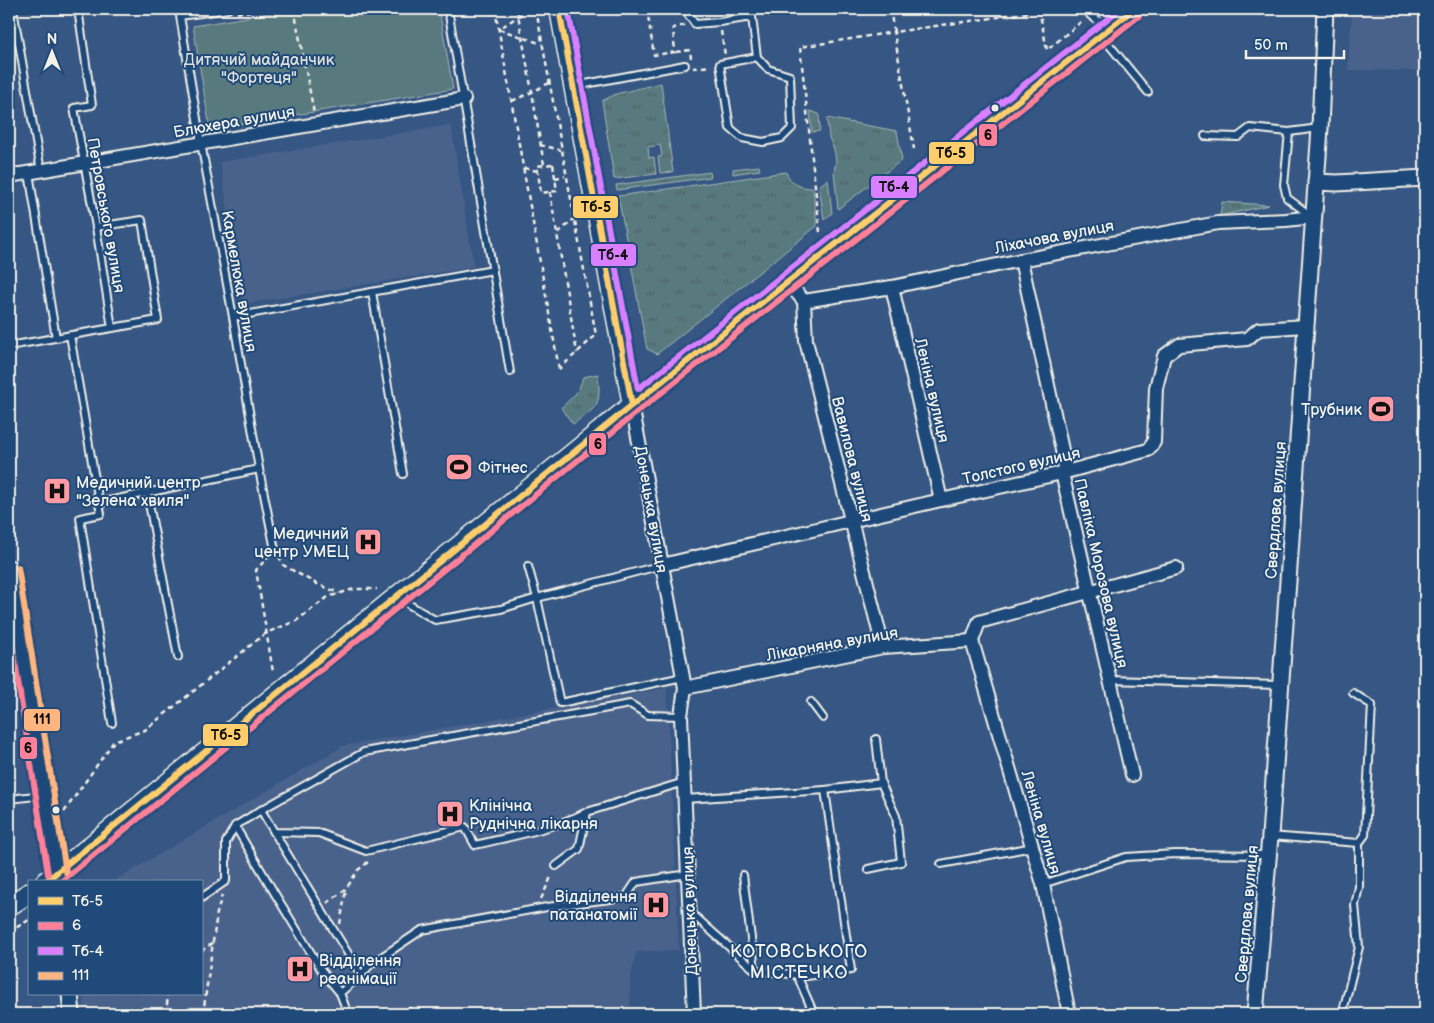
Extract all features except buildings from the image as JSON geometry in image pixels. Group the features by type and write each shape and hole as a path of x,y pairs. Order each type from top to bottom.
{"main road":[{"name":"Донецька вулиця","path":"559,9 632,405"},
{"path":"54,879 632,405 1134,9"},
{"path":"9,906 28,894"}],"street":[{"name":"Свердлова вулиця","path":"1254,1014 1270,836 1320,128 1325,9"},
{"name":"Блюхера вулиця","path":"9,176 464,99"},
{"path":"1316,182 1337,183 1425,178"},
{"name":"Ліхачова вулиця","path":"804,301 892,287 1021,260 1218,223 1313,217"},
{"name":"Павліка Морозова вулиця","path":"1021,260 1065,464 1062,473 1132,775"},
{"path":"788,283 804,301"},
{"name":"Леніна вулиця","path":"892,287 941,500"},
{"name":"Вавилова вулиця","path":"804,301 806,341 883,647"},
{"name":"Толстого вулиця","path":"662,565 1062,473 1148,450 1154,442 1156,388 1164,356 1179,345 1247,339 1259,329 1305,326"},
{"name":"Донецька вулиця","path":"632,405 684,683 681,716 694,1014"},
{"path":"9,568 45,795 54,879"},
{"path":"972,641 979,622 1176,568"},
{"name":"Леніна вулиця","path":"972,641 1043,884 1068,1014"},
{"name":"Лікарняна вулиця","path":"684,683 883,647 972,641"},
{"path":"70,996 72,1014"}],"lane":[{"path":"13,9 56,338"},
{"name":"Петровського вулиця","path":"78,9 92,105 74,108 112,328"},
{"name":"Кармелюка вулиця","path":"228,9 180,16 259,469 276,550"},
{"path":"448,9 510,372"},
{"path":"686,9 695,24 752,17"},
{"path":"751,9 757,57 768,69 790,76 792,128 782,138 762,142 742,138 730,128 720,64 757,57"},
{"path":"1090,15 1105,32 1148,92"},
{"path":"574,86 685,65"},
{"path":"1205,136 1238,137 1250,128 1289,132 1320,128"},
{"path":"1289,132 1284,185 1287,198 1313,217"},
{"path":"9,346 158,320 142,220 96,227"},
{"path":"233,317 493,270"},
{"path":"372,292 403,474"},
{"path":"70,335 101,514 80,518 112,723"},
{"path":"99,503 259,469"},
{"path":"147,493 178,657"},
{"path":"397,597 435,620 501,609 662,565"},
{"path":"528,566 560,703 684,683"},
{"path":"1110,680 1280,685"},
{"path":"1346,1014 1344,1007 1359,947 1355,905 1359,887 1358,843 1364,835 1372,705 1352,693"},
{"path":"811,702 823,718"},
{"path":"202,897 226,881 226,842 235,826 364,752 630,704 648,715 681,716"},
{"path":"868,869 901,862 896,816 881,783 876,738"},
{"path":"274,832 319,833 366,851 465,827 475,845 536,832 587,812 684,782"},
{"path":"685,798 825,790 881,783"},
{"path":"689,911 755,970 807,976 851,970 825,790"},
{"path":"9,799 45,795"},
{"path":"261,810 361,975"},
{"path":"556,866 579,849 587,812"},
{"path":"235,826 322,971 340,993 348,1014"},
{"path":"1270,836 1358,843"},
{"path":"941,864 1033,847"},
{"path":"1043,884 1126,857 1175,854 1268,855"},
{"path":"340,993 372,964 422,930 536,910 626,897 636,882 688,874"},
{"path":"743,875 755,970"},
{"path":"797,975 814,1014"}],"path":[{"path":"294,9 316,124"},
{"path":"496,9 559,369 596,335 565,176 536,9"},
{"path":"517,9 544,165"},
{"path":"499,29 529,9"},
{"path":"647,9 654,55 675,52 673,28"},
{"path":"785,13 815,9"},
{"path":"890,9 914,149"},
{"path":"820,232 800,47 1026,12 1030,9"},
{"path":"1039,9 1047,50 1090,15"},
{"path":"720,22 726,63"},
{"path":"499,29 542,44"},
{"path":"699,68 714,65"},
{"path":"512,101 549,83"},
{"path":"540,145 561,150"},
{"path":"552,164 557,191 541,193 537,171 536,166 552,164"},
{"path":"523,168 537,171"},
{"path":"555,178 565,176"},
{"path":"550,192 577,353"},
{"path":"558,233 574,219"},
{"path":"273,672 256,570 276,550 283,565 340,594"},
{"path":"64,812 114,741 145,730 266,634 296,621 328,597 354,589 377,589"},
{"path":"320,908 346,889 358,870 367,863 366,851"},
{"path":"536,910 556,866"},
{"path":"203,1014 217,913 226,881"},
{"path":"338,938 346,889"},
{"path":"9,932 28,921"},
{"path":"202,950 213,943"},
{"path":"166,1014 168,996"}],"shaded area":[{"path":"1352,9 1425,9 1425,71 1348,70"},
{"path":"451,125 474,267 243,304 220,162"},
{"name":"Клінічна Руднічна лікарня","path":"667,688 679,950 636,952 630,982 630,1014 85,1014 83,996 202,996 202,880 115,880 343,746"}],"green space":[{"name":"Дитячий майданчик \"Фортеця\"","path":"295,9 439,9 453,89 210,129 193,26"},
{"path":"661,83 673,172 660,173 658,157 662,156 660,145 648,147 649,158 654,157 656,174 614,179 602,101 616,94"},
{"path":"810,111 819,114 820,131 812,132"},
{"path":"827,118 897,131 902,160 838,209 834,172 836,161 834,149 829,138"},
{"path":"759,166 760,170 733,174 733,169"},
{"path":"710,172 711,177 617,190 616,185"},
{"path":"786,172 790,180 796,185 813,188 817,226 657,354 647,349 618,196"},
{"path":"828,179 832,213 824,220 819,186"},
{"path":"1222,202 1269,205 1220,216"},
{"path":"598,374 599,393 596,404 593,409 573,424 561,408 577,392 583,377"}],"transit line":[{"name":"Тб-5","path":"559,9 632,405"},
{"name":"Тб-4","path":"568,9 638,389 1120,9"},
{"name":"Тб-5","path":"47,880 632,405 1134,9"},
{"name":"6","path":"63,880 637,412 1139,16"},
{"name":"111","path":"18,567 66,872"},
{"name":"6","path":"9,623 48,874"}],"place":[{"name":"Трубник","path":"1381,409"},
{"name":"Фітнес","path":"459,467"},
{"name":"Медичний центр \"Зелена хвиля\"","path":"57,491"},
{"name":"Медичний центр УМЕЦ","path":"368,542"},
{"name":"Клінічна Руднічна лікарня","path":"450,814"},
{"name":"Відділення патанатомії","path":"656,905"},
{"name":"Відділення реанімації","path":"300,969"}],"district":[{"name":"КОТОВСЬКОГО МІСТЕЧКО","path":"799,961"}]}
